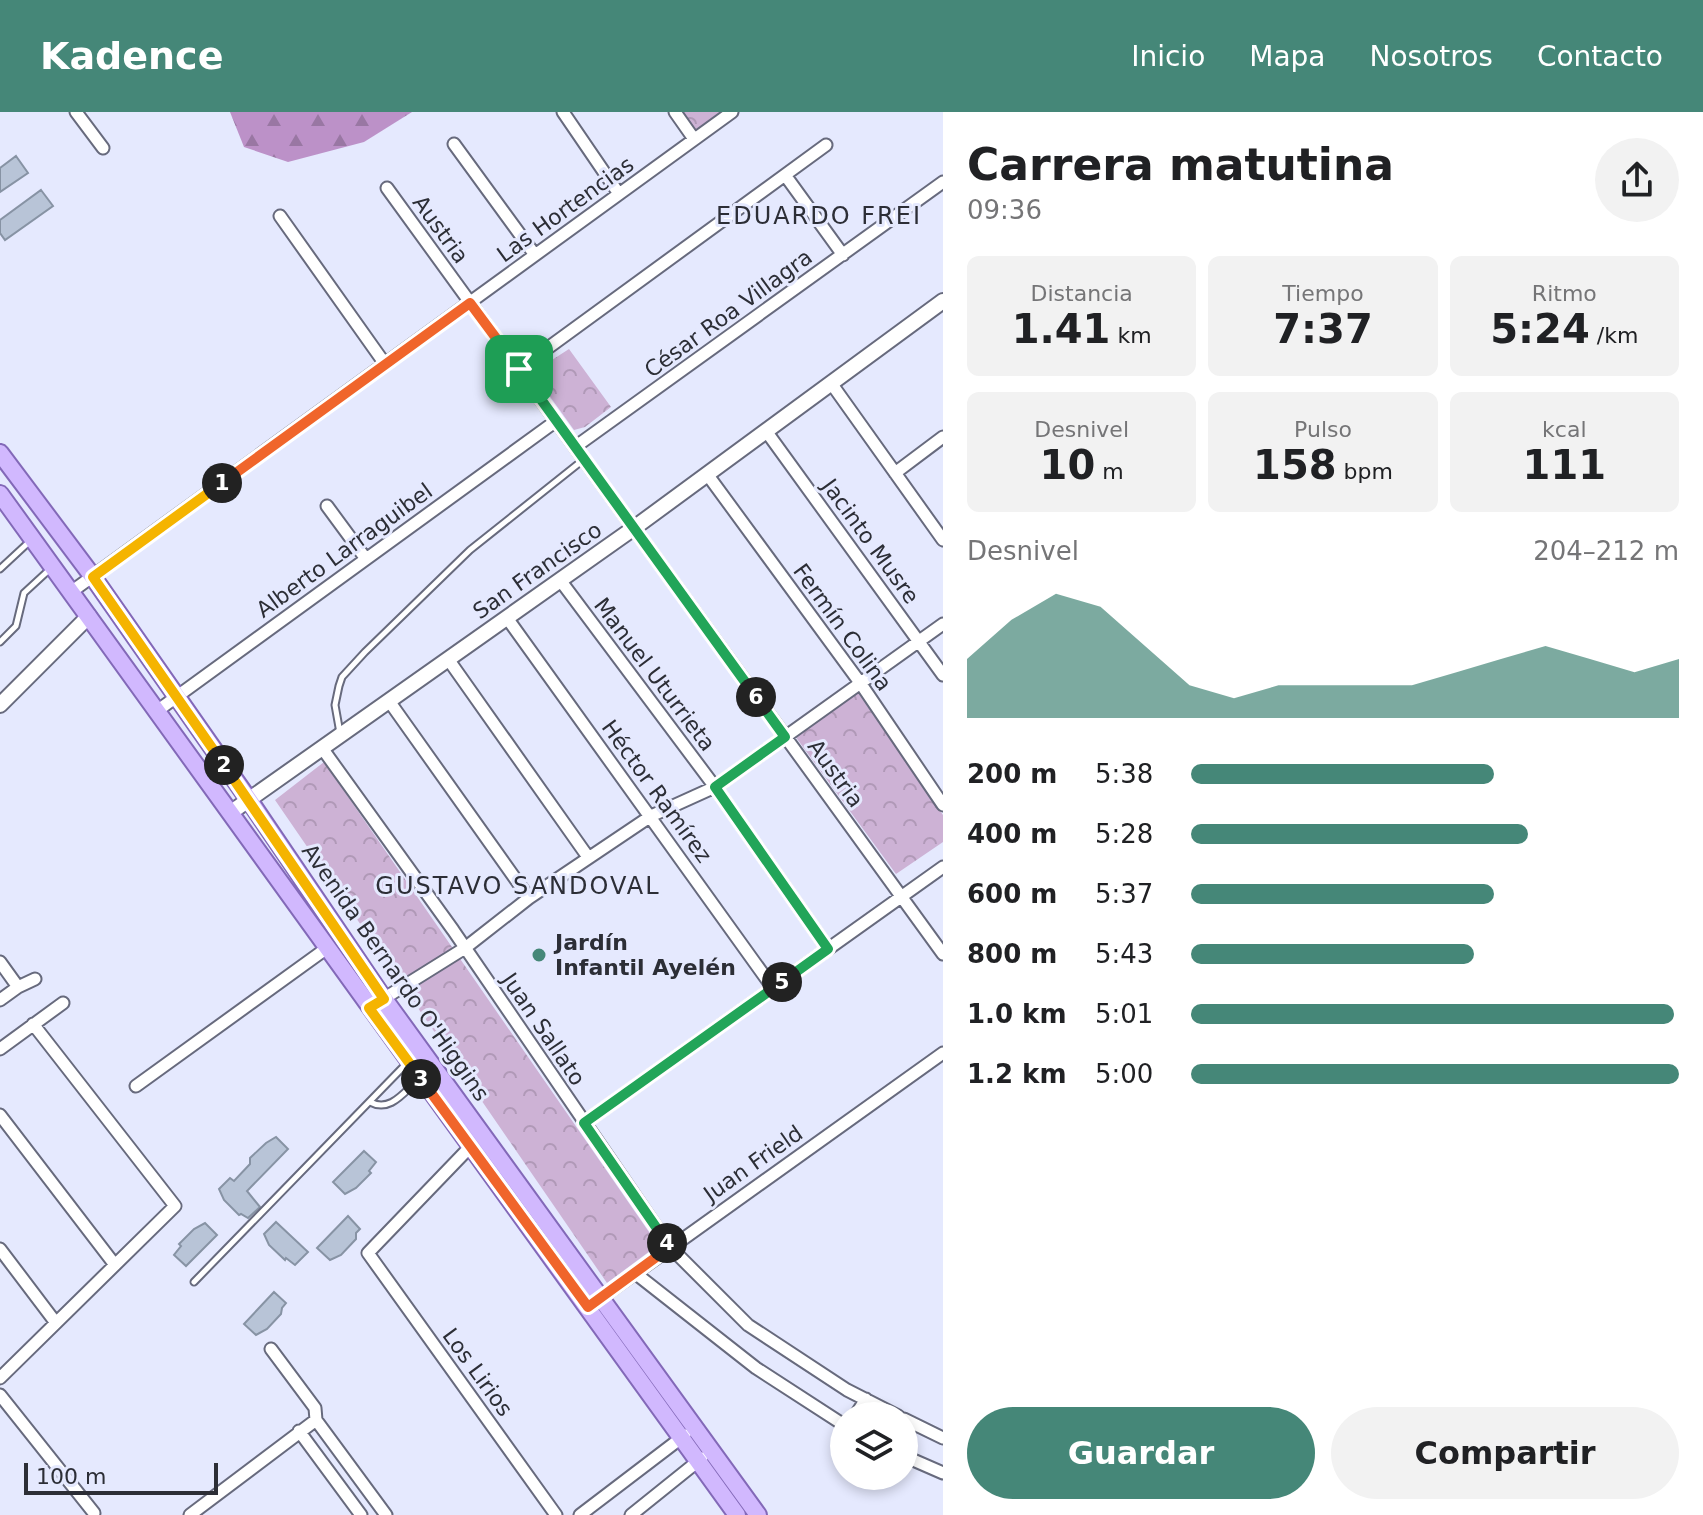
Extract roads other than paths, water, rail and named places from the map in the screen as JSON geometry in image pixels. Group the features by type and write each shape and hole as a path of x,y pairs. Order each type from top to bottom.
{"main road":[{"name":"Avenida Bernardo O'Higgins","path":"0,453 93,577 249,800 594,1303 688,1432 712,1451 758,1515"},
{"name":"Avenida Bernardo O'Higgins","path":"0,494 470,1147 594,1303"},
{"name":"Avenida Bernardo O'Higgins","path":"688,1432 698,1462 735,1513"}],"street":[{"path":"76,112 103,148"},
{"path":"563,112 619,194"},
{"path":"675,112 694,139"},
{"name":"Las Hortencias","path":"71,592 732,112"},
{"path":"454,144 535,255"},
{"path":"519,369 826,145"},
{"path":"785,175 843,255"},
{"name":"César Roa Villagra","path":"575,447 943,182"},
{"name":"Austria","path":"387,188 943,954"},
{"path":"280,216 385,364"},
{"name":"San Francisco","path":"230,813 634,528 943,301"},
{"path":"831,383 943,540"},
{"name":"Alberto Larraguibel","path":"157,711 556,421"},
{"name":"Jacinto Musre","path":"766,431 943,675"},
{"path":"895,473 943,437"},
{"name":"Fermín Colina","path":"707,474 861,684 943,805"},
{"path":"327,506 366,559"},
{"name":"Manuel Uturrieta","path":"560,580 715,787 828,949"},
{"path":"0,705 89,616"},
{"name":"Héctor Ramírez","path":"507,618 773,988"},
{"path":"369,1008 465,948 529,898 651,816 715,787 943,624"},
{"path":"448,659 588,857"},
{"path":"389,701 529,898"},
{"name":"Juan Sallato","path":"322,748 465,948 670,1247 748,1325 872,1402"},
{"path":"584,1123 943,867"},
{"path":"136,1086 327,948"},
{"path":"0,962 18,987"},
{"path":"0,1000 35,979"},
{"path":"0,1049 63,1003"},
{"path":"0,1378 175,1206 33,1024"},
{"name":"Juan Frield","path":"594,1303 943,1053"},
{"path":"0,1115 115,1265"},
{"name":"Los Lirios","path":"470,1147 368,1253 556,1515"},
{"path":"0,1249 56,1323"},
{"path":"635,1273 756,1368 830,1416"},
{"path":"271,1349 315,1408 316,1420 386,1515"},
{"path":"0,1395 94,1513"},
{"path":"190,1515 316,1420"},
{"path":"918,1426 943,1438"},
{"path":"299,1431 361,1515"},
{"path":"580,1515 688,1432"},
{"path":"631,1515 712,1451"},
{"path":"918,1462 943,1473"}],"lane":[{"path":"341,735 335,705 342,677 470,550 584,460"},
{"path":"0,569 32,538"},
{"path":"0,642 16,626 24,593 53,567"},
{"path":"194,1282 408,1062"},
{"path":"370,1102 379,1106 389,1105 420,1078"}],"place":[{"name":"Jardín Infantil Ayelén","path":"539,955"}],"district":[{"name":"EDUARDO FREI","path":"819,216"},
{"name":"GUSTAVO SANDOVAL","path":"518,886"}]}
